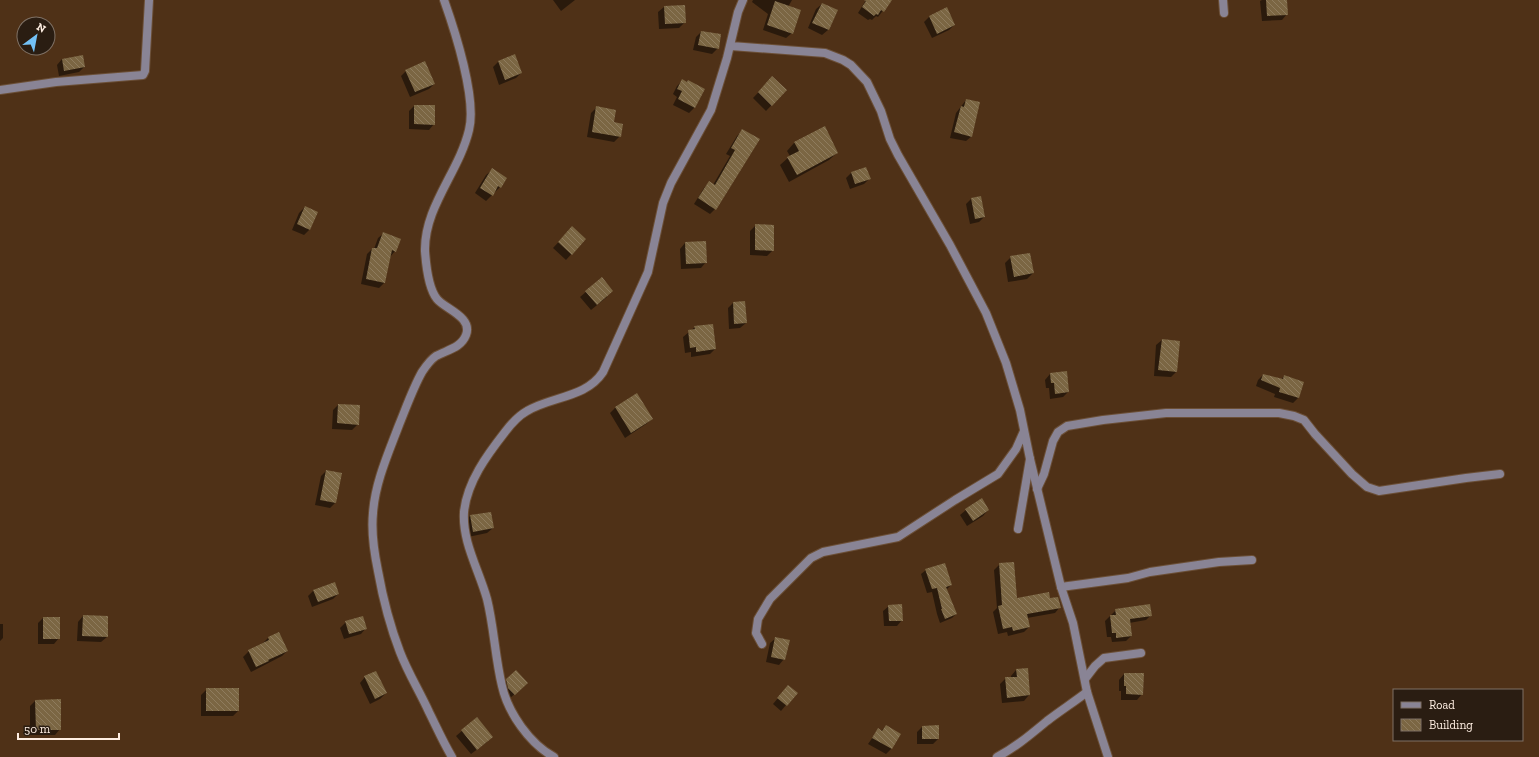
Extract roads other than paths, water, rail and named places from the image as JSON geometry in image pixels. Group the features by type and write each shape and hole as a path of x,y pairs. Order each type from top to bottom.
{"street":[{"path":"0,90 56,82 143,75 145,72 148,0"},
{"path":"444,0 463,64 470,98 471,116 470,129 466,142 430,220 426,232 425,251 427,278 437,299 465,322 467,331 462,342 456,347 436,356 430,361 423,371 395,437 378,484 373,512 372,533 384,602 394,634 413,680 441,740 452,757"},
{"path":"554,757 530,738 514,716 502,687 487,599 464,529 464,511 470,488 490,451 518,418 538,405 586,388 598,379 603,372 648,272 663,203 711,110 730,46 734,26 743,0"},
{"path":"1223,0 1224,13"},
{"path":"730,46 825,52 843,60 860,73 867,82 881,111 890,139 898,155 950,245 986,313 1006,364 1020,410 1030,459 1061,586 1073,623 1087,692 1108,757"},
{"path":"1038,488 1044,474 1053,441 1058,432 1067,426 1103,420 1166,413 1279,413 1294,416 1304,420 1352,474 1367,487 1379,491 1500,474"},
{"path":"762,644 756,633 758,619 770,599 811,558 822,552 898,537 998,474 1016,449 1024,431"},
{"path":"1018,529 1030,459"},
{"path":"1061,586 1128,578 1150,572 1219,562 1252,560"},
{"path":"1085,679 1095,666 1104,658 1141,653"},
{"path":"997,757 1026,739 1047,721 1087,692"}]}
